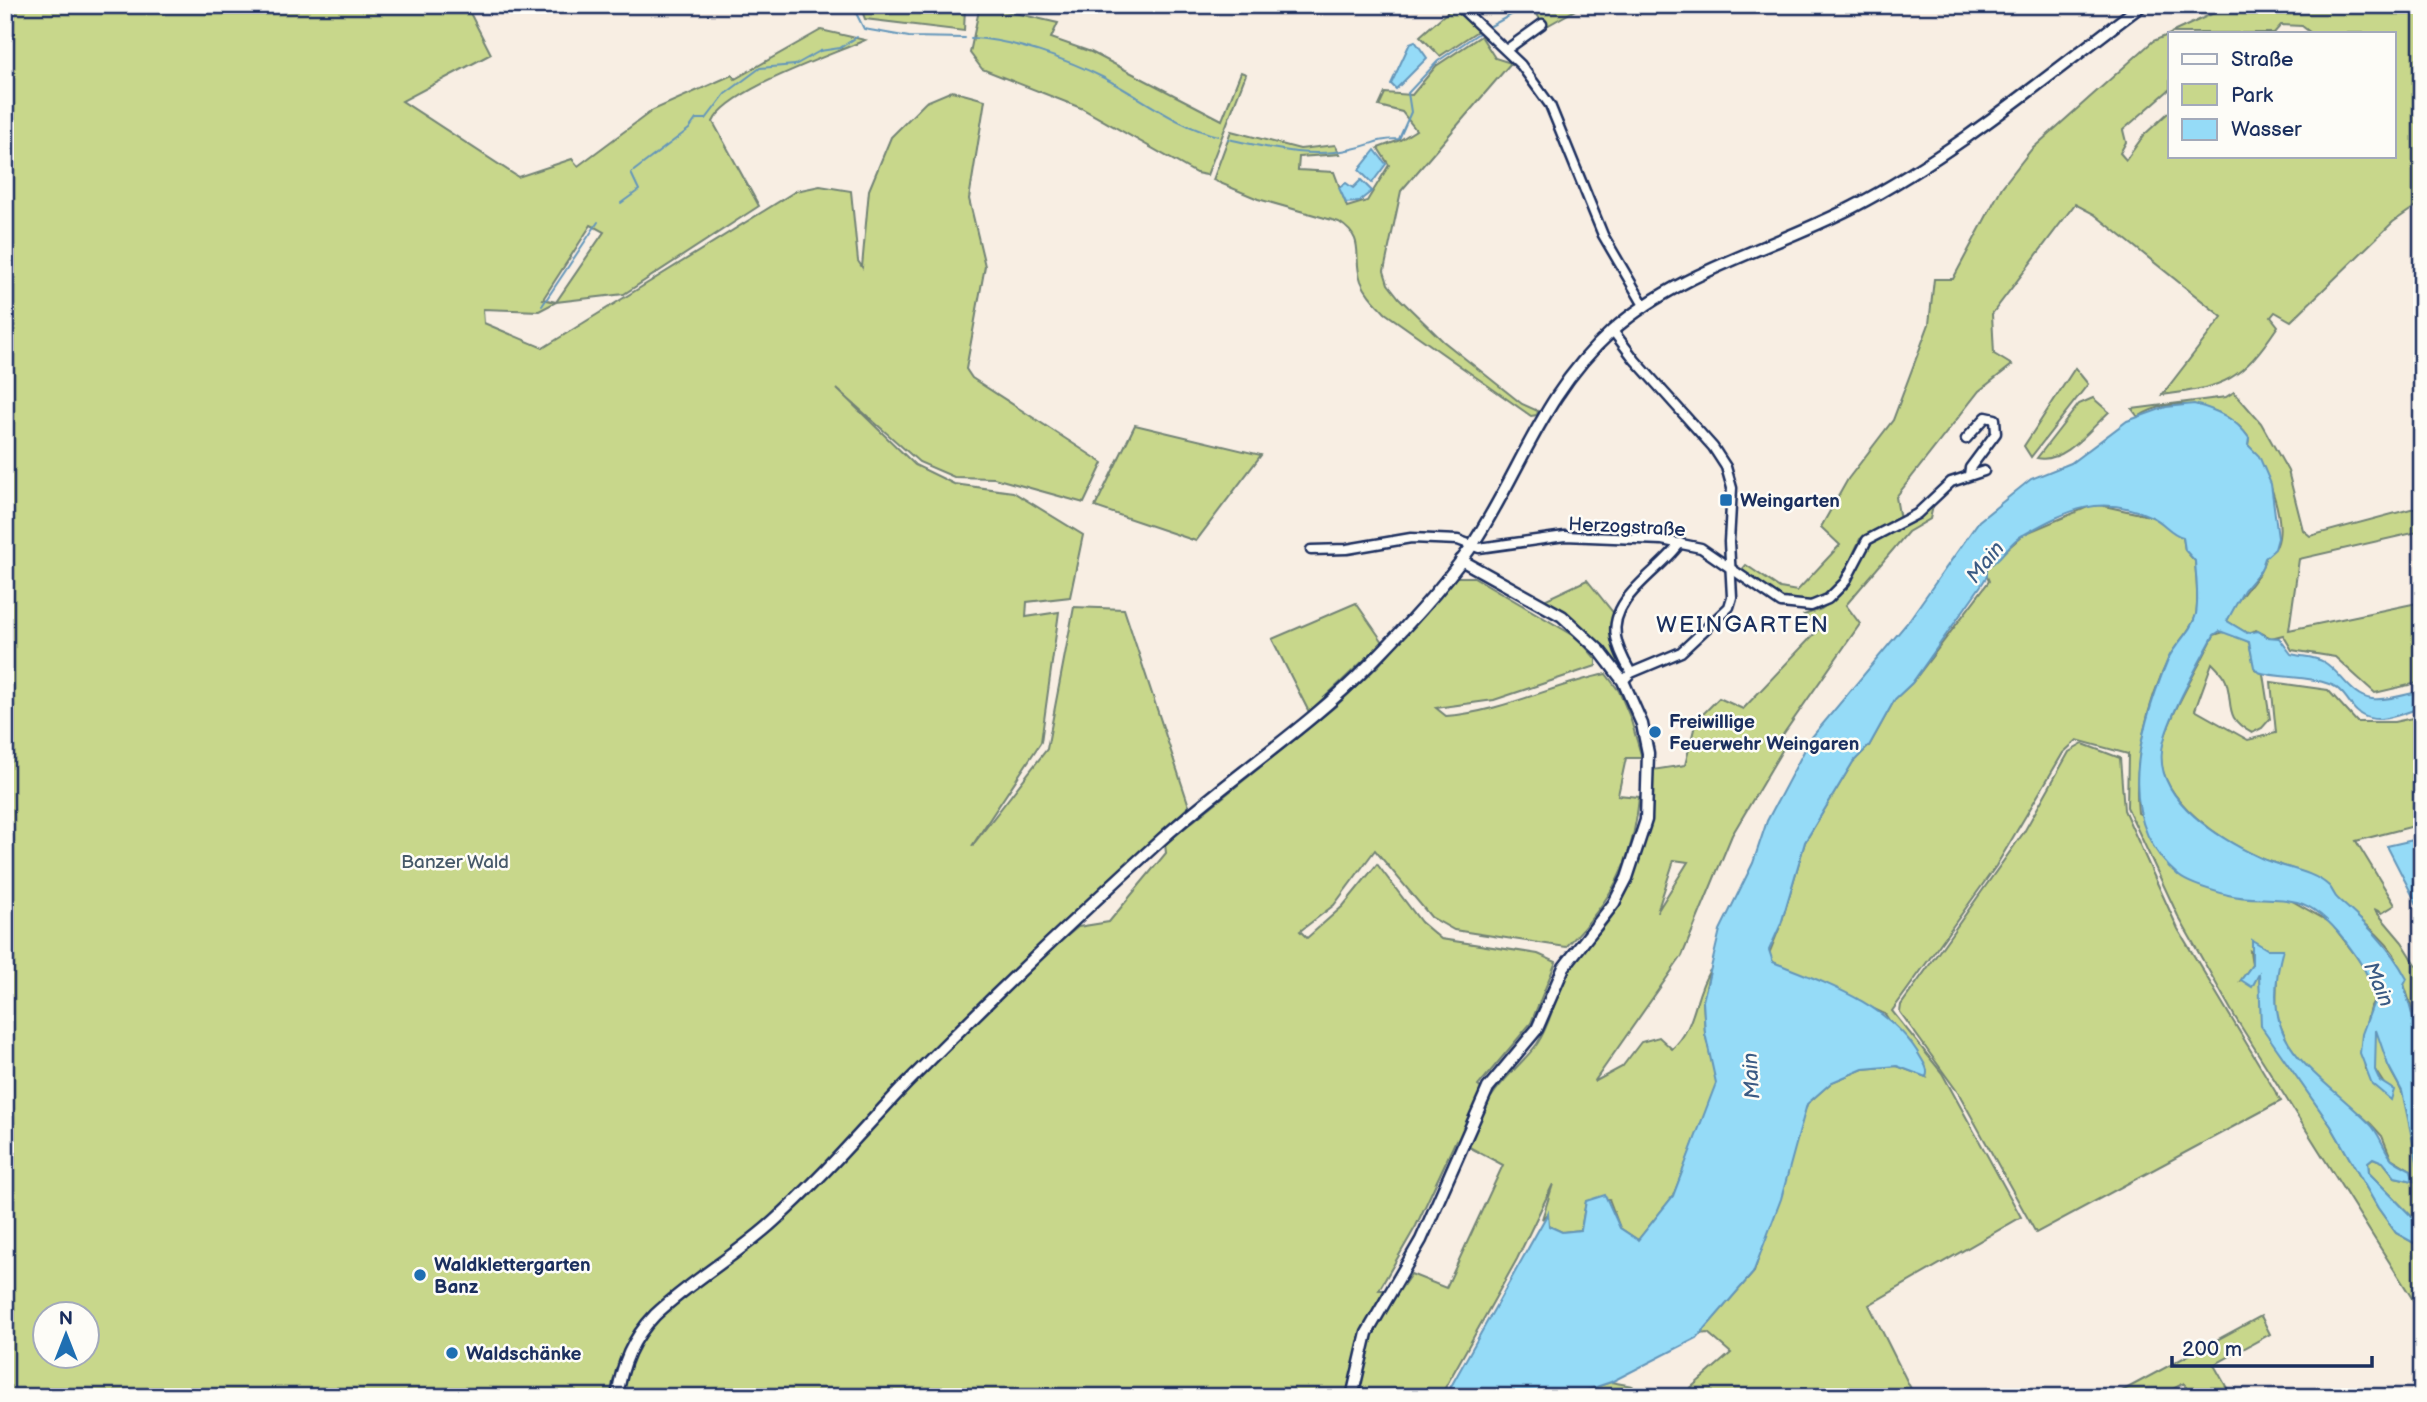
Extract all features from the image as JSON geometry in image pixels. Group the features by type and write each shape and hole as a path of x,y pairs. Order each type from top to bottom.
{"street":[{"path":"1458,5 1521,65 1555,114 1603,235 1645,307"},
{"path":"617,1397 628,1353 639,1333 655,1315 776,1220 964,1026 1190,813 1350,684 1432,596 1461,560 1535,427 1571,377 1613,331 1645,307 1696,278 1794,235 1889,186 1983,125 2142,5"},
{"path":"1506,50 1542,24"},
{"path":"1613,331 1635,360 1718,453 1730,478 1732,597 1729,607 1717,622 1681,652 1627,677"},
{"path":"1966,439 1986,417 1995,419 1996,433 1970,468 1969,475 1984,471"},
{"name":"Herzogstraße","path":"1311,550 1347,549 1421,537 1458,540 1488,548 1582,536 1680,543 1701,548 1781,603 1801,607 1819,605 1844,582 1867,540 1917,514 1951,482 1969,475"},
{"path":"1352,1397 1367,1333 1421,1240 1488,1088 1537,1029 1563,967 1595,930 1627,878 1640,842 1647,802 1645,739 1617,645 1618,620 1638,585 1680,543"},
{"path":"1461,560 1562,616 1627,677"}],"green space":[{"name":"Banzer Wald","path":"5,5 466,5 491,54 402,101 518,177 572,159 578,166 653,110 732,75 735,79 821,30 865,40 758,86 722,110 713,122 759,206 624,294 556,302 539,311 483,309 484,323 543,348 796,191 820,186 851,191 858,261 862,267 869,190 891,137 926,102 952,91 985,100 969,199 985,266 966,369 972,378 1103,463 1084,503 994,478 954,477 919,462 837,389 915,465 954,484 1013,492 1083,535 1070,597 1027,602 1026,617 1059,612 1041,742 972,846 1047,749 1074,607 1124,609 1189,806 1024,965 761,1229 655,1307 636,1330 621,1362 614,1397 5,1397","holes":["591,225 604,232 556,302 543,299"]},
{"path":"860,5 965,7 964,31 865,19"},
{"path":"980,5 1058,23 1051,38 1091,52 1222,120 1241,72 1246,74 1207,175 1196,173 1081,108 982,69 970,53"},
{"path":"1531,5 1584,5 1545,27"},
{"path":"2231,5 2422,5 2422,202 2393,222 2291,321 2275,312 2271,317 2278,326 2242,370 2202,389 2162,395 2222,317 2094,214 2075,204 1992,314 1994,354 2012,365 1979,391 1896,497 1900,520 1860,539 1843,577 1818,599 1793,604 1740,572 1746,565 1780,588 1797,591 1840,545 1821,527 1848,479 1893,420 1929,324 1934,279 1953,279 2002,187 2031,150 2153,41 2168,35 2168,91 2123,130 2126,142 2120,153 2126,160 2144,135 2168,113 2168,158 2396,158 2396,32 2310,32 2302,26 2281,25 2275,32 2173,32"},
{"path":"1453,7 1479,30 1440,56 1420,36"},
{"path":"1481,36 1495,58 1511,63 1401,191 1384,271 1388,284 1399,298 1443,341 1522,404 1538,411 1537,415 1531,416 1385,313 1363,286 1356,242 1348,229 1339,222 1258,199 1213,180 1231,131 1300,149 1335,145 1340,154 1299,157 1298,170 1334,172 1347,207 1367,201 1389,165 1378,148 1400,140 1416,130 1402,112 1379,106 1385,93 1412,95 1436,66"},
{"path":"2075,368 2088,384 2031,457 2024,446"},
{"path":"2234,392 2261,423 2288,471 2303,530 2310,536 2422,506 2422,531 2299,559 2289,630 2422,602 2422,682 2375,693 2335,657 2292,650 2283,635 2271,638 2256,630 2247,633 2227,621 2260,572 2266,557 2277,545 2277,507 2267,478 2248,445 2249,438 2227,417 2198,406 2167,406 2138,417 2132,409 2226,397"},
{"path":"2093,398 2109,412 2067,451 2057,456 2037,458 2079,404"},
{"path":"1135,425 1261,455 1196,541 1095,507"},
{"path":"2095,504 2154,517 2183,537 2185,550 2195,561 2196,615 2170,656 2148,712 2138,773 2138,813 2331,923 2365,970 2375,989 2376,996 2365,1032 2365,1069 2386,1087 2375,1070 2375,1029 2380,1036 2389,1068 2401,1089 2411,1126 2421,1193 2422,1227 2369,1173 2368,1162 2373,1158 2383,1162 2395,1177 2413,1181 2411,1170 2391,1158 2382,1136 2305,1067 2288,1043 2276,1016 2277,971 2250,951 2252,965 2241,980 2259,972 2262,1026 2331,1126 2378,1208 2396,1233 2416,1244 2422,1252 2422,1314 2235,1017 2178,916 2127,807 2128,754 2077,740 2063,753 1996,866 1892,1011 1942,1073 2021,1217 1869,1305 1915,1397 1680,1397 1731,1353 1708,1333 1700,1334 1754,1272 1807,1104 1832,1082 1863,1069 1897,1066 1926,1077 1885,1014 1773,962 1769,954 1781,924 1805,842 1853,762 1869,746 1895,699 1912,683 1989,581 1985,572 1987,567 2024,534"},
{"path":"1933,506 1930,519 1908,532 1846,605 1860,624 1782,736 1787,742 1732,835 1682,956 1594,1082 1622,1067 1641,1042 1659,1037 1672,1049 1691,1021 1700,990 1710,970 1703,1001 1705,1033 1717,1083 1673,1196 1638,1240 1620,1228 1609,1199 1586,1201 1581,1230 1562,1232 1549,1226 1547,1214 1542,1219 1553,1184 1517,1259 1440,1397 1354,1396 1372,1331 1411,1274 1446,1288 1503,1165 1456,1140 1416,1226 1379,1290 1385,1290 1363,1331 1347,1397 620,1397 637,1341 663,1311 845,1155 974,1022 1054,947 1078,927 1109,922 1166,853 1165,844 1337,705 1379,665 1455,577 1474,577 1578,638 1596,659 1596,666 1494,700 1436,708 1446,716 1507,704 1606,674 1619,691 1642,758 1626,758 1618,795 1639,797 1632,842 1618,879 1596,913 1566,947 1454,930 1431,917 1375,850 1334,905 1300,931 1307,938 1343,906 1377,864 1421,922 1441,939 1538,954 1556,962 1531,1023 1478,1086 1492,1096 1537,1044 1566,975 1625,895 1643,844 1652,770 1685,765 1696,721 1719,698 1743,709 1819,629 1804,615 1821,609 1839,596 1852,581 1866,547","holes":["1674,860 1688,862 1657,912"]},
{"path":"1587,580 1615,615 1611,633 1624,668 1618,667 1575,622 1544,600"},
{"path":"1356,603 1383,642 1309,712 1272,639"},
{"path":"2227,631 2249,642 2255,669 2263,674 2270,719 2262,728 2252,733 2237,722 2231,710 2226,681 2212,663 2195,710 2248,740 2276,733 2271,682 2328,690 2357,722 2394,722 2422,716 2422,824 2356,841 2395,905 2382,913 2374,909 2402,942 2422,974 2422,1051 2418,1027 2394,954 2381,938 2336,898 2327,885 2304,873 2263,859 2230,842 2196,818 2170,787 2163,770 2161,752 2169,725 2214,635"},
{"path":"2083,744 2120,758 2124,810 2178,929 2281,1101 2036,1233 1959,1094 1900,1012 1901,1005 2024,832 2069,752"},
{"path":"2261,1316 2270,1334 2214,1365 2232,1397 2192,1397 2184,1383 2158,1397 2125,1397 2122,1391"},
{"path":"1611,1382 1632,1386 1621,1397 1566,1397"}],"water":[{"path":"1415,41 1427,58 1396,89 1391,84 1410,43"},
{"path":"1375,150 1386,164 1372,183 1359,170"},
{"path":"1361,180 1372,191 1358,202 1346,203 1339,188 1346,183 1353,188"},
{"name":"Main","path":"2194,404 2225,416 2244,431 2249,438 2248,445 2259,456 2271,484 2278,538 2275,549 2265,558 2261,570 2244,590 2227,621 2247,633 2258,631 2267,637 2279,638 2291,654 2324,662 2364,697 2384,699 2422,691 2422,707 2385,719 2367,717 2359,713 2333,685 2311,679 2258,672 2254,667 2249,642 2220,631 2214,635 2183,693 2169,724 2162,751 2163,769 2169,786 2180,802 2195,816 2228,841 2245,850 2322,881 2377,936 2400,967 2407,979 2404,985 2422,1051 2422,1185 2402,1091 2388,1065 2376,1030 2375,1070 2380,1081 2394,1090 2391,1100 2372,1084 2360,1053 2362,1034 2376,996 2364,970 2345,941 2322,916 2297,902 2236,897 2184,879 2158,853 2145,828 2138,801 2141,743 2148,714 2168,659 2196,614 2195,561 2185,550 2183,537 2152,517 2117,506 2085,508 2055,518 2023,535 1987,567 1987,576 1982,584 1912,683 1895,699 1869,746 1853,762 1805,842 1781,924 1769,950 1773,962 1856,998 1893,1024 1921,1058 1927,1070 1926,1077 1897,1066 1863,1069 1832,1082 1807,1104 1781,1199 1753,1273 1697,1338 1611,1382 1566,1397 1445,1397 1548,1213 1549,1226 1562,1232 1581,1230 1586,1201 1605,1195 1620,1228 1638,1240 1673,1196 1716,1083 1705,1033 1703,1001 1720,930 1753,863 1767,821 1811,738 1907,623 1979,521 2031,479 2071,463 2127,421 2166,407"},
{"path":"2422,838 2422,914 2387,846"},
{"path":"2252,940 2267,949 2283,949 2276,982 2277,1009 2283,1031 2293,1050 2308,1068 2373,1127 2392,1159 2411,1170 2413,1181 2395,1177 2383,1162 2373,1158 2368,1162 2369,1173 2422,1227 2422,1252 2416,1244 2396,1233 2378,1208 2331,1126 2261,1026 2259,974 2252,987 2241,980 2252,965"}],"waterway":[{"path":"852,5 864,29 909,37 965,38"},
{"path":"1487,28 1529,5"},
{"path":"1228,139 1305,153 1336,152 1399,139 1411,112 1408,93 1438,61 1482,31"},
{"path":"621,203 639,190 631,173 689,129 696,119 706,119 725,94 760,68 795,65 820,51 840,48 857,37"},
{"path":"971,38 1021,46 1074,64 1104,78 1174,119 1218,136"},
{"path":"542,306 598,222"}],"place":[{"name":"Weingarten","path":"1726,500"},
{"name":"Freiwillige Feuerwehr Weingaren","path":"1655,732"},
{"name":"Waldklettergarten Banz","path":"420,1275"},
{"name":"Waldschänke","path":"452,1353"}],"district":[{"name":"WEINGARTEN","path":"1743,624"}]}
